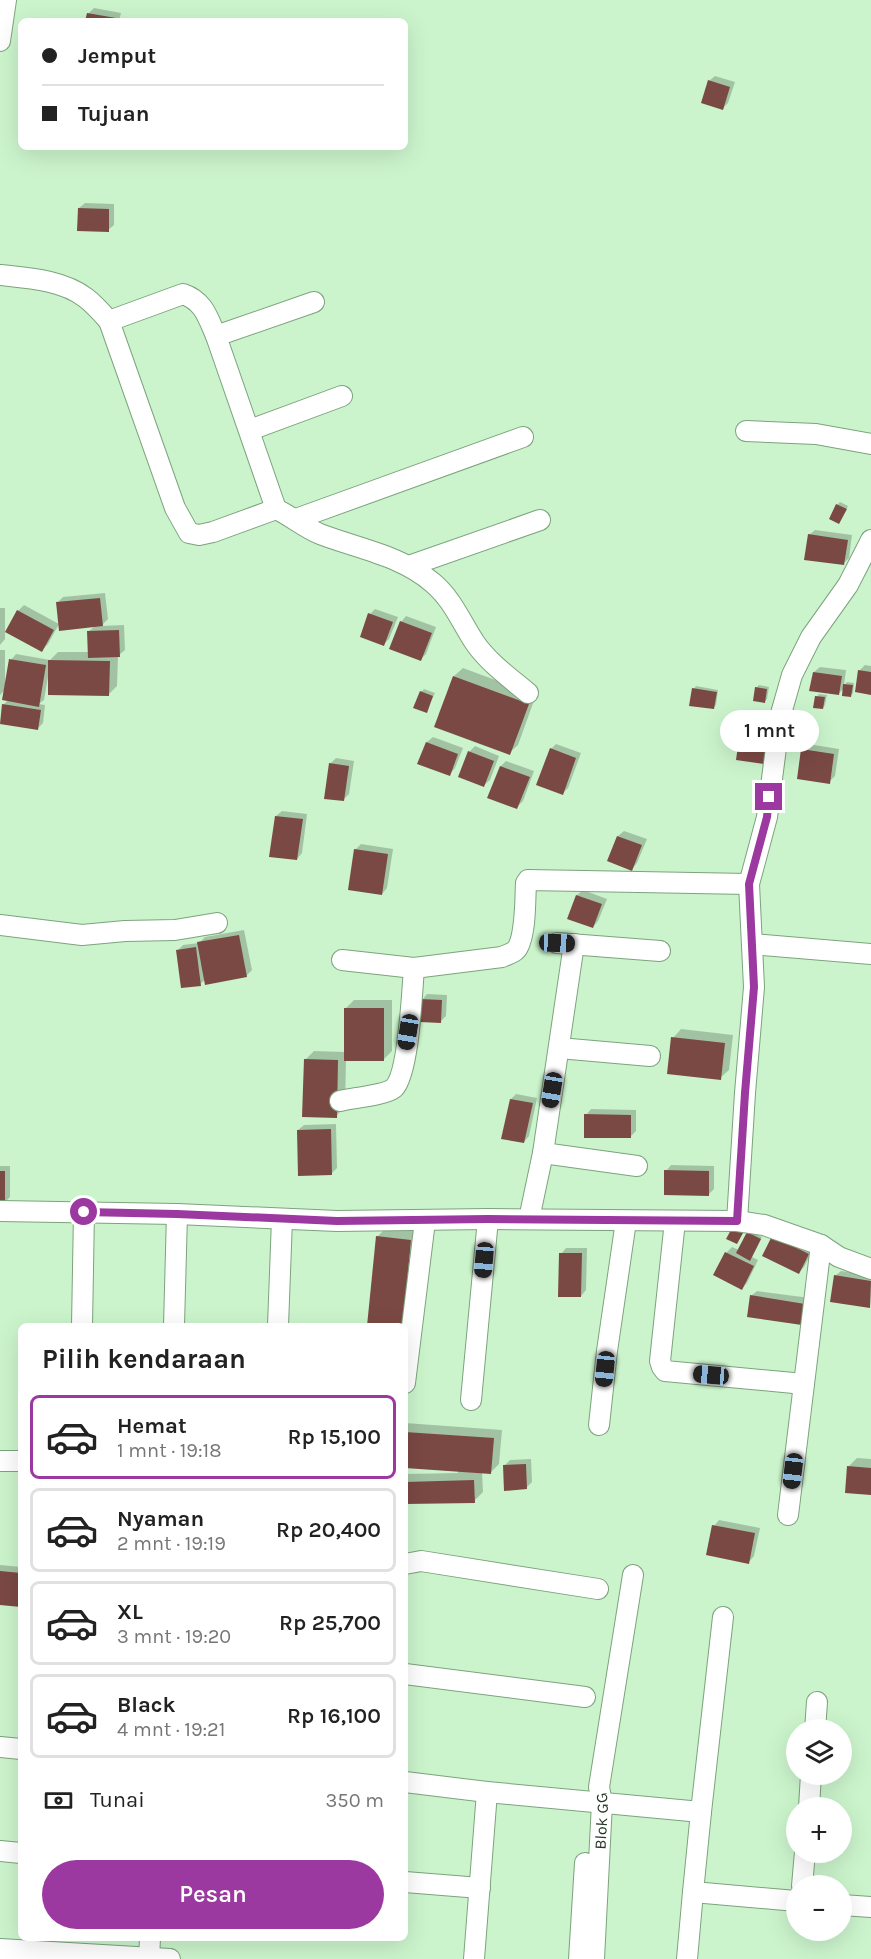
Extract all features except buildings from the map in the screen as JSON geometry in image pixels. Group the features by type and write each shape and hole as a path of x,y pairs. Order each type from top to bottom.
{"street":[{"path":"0,41 6,0"},
{"path":"0,275 54,284 74,291 86,298 109,321 175,508 189,533 199,535 213,532 276,508"},
{"path":"109,321 183,294 195,298 204,309 216,336 276,508 318,533 370,549 409,566 434,583 452,601 476,644 489,660 528,693"},
{"path":"216,336 314,302"},
{"path":"250,430 342,396"},
{"path":"746,431 816,434 871,444"},
{"path":"296,519 523,437"},
{"path":"409,566 540,520"},
{"path":"737,1221 754,987 749,884 767,817 780,717 792,675 811,637 848,585 871,540"},
{"path":"342,960 414,968 502,957 513,953 518,948 521,939 528,880 749,884"},
{"path":"0,925 82,934 175,930 217,924"},
{"path":"529,1219 543,1153 559,1048 566,944 660,951"},
{"path":"752,944 871,954"},
{"path":"340,1101 385,1093 394,1089 399,1081 408,1032 414,968"},
{"path":"559,1048 650,1056"},
{"path":"543,1153 637,1166"},
{"path":"0,1211 425,1221 488,1219 737,1221 764,1225 821,1245 839,1257 871,1269"},
{"path":"82,1323 84,1212"},
{"path":"174,1323 177,1214"},
{"path":"278,1323 282,1219"},
{"path":"471,1400 488,1219"},
{"path":"408,1359 425,1221"},
{"path":"599,1425 626,1221"},
{"path":"675,1221 660,1361 665,1371 804,1384"},
{"path":"788,1515 821,1245"},
{"path":"0,1461 18,1461"},
{"path":"408,1563 421,1561 598,1589"},
{"path":"597,1797 633,1575"},
{"path":"687,1959 700,1812 723,1617"},
{"path":"408,1674 585,1697"},
{"path":"816,1719 817,1702"},
{"path":"0,1748 18,1749"},
{"path":"408,1782 488,1792 597,1797 700,1812"},
{"path":"474,1959 488,1792"},
{"name":"Blok GG","path":"579,1959 597,1797"},
{"name":"Blok GG","path":"594,1959 597,1797"},
{"path":"0,1851 18,1853"},
{"path":"408,1882 480,1888"},
{"path":"693,1892 786,1900"},
{"path":"852,1906 871,1908"},
{"path":"0,1949 149,1951 170,1959"}],"route":[{"path":"84,1212 337,1221 488,1219 737,1221 754,987 749,884 767,817 769,797"}]}
